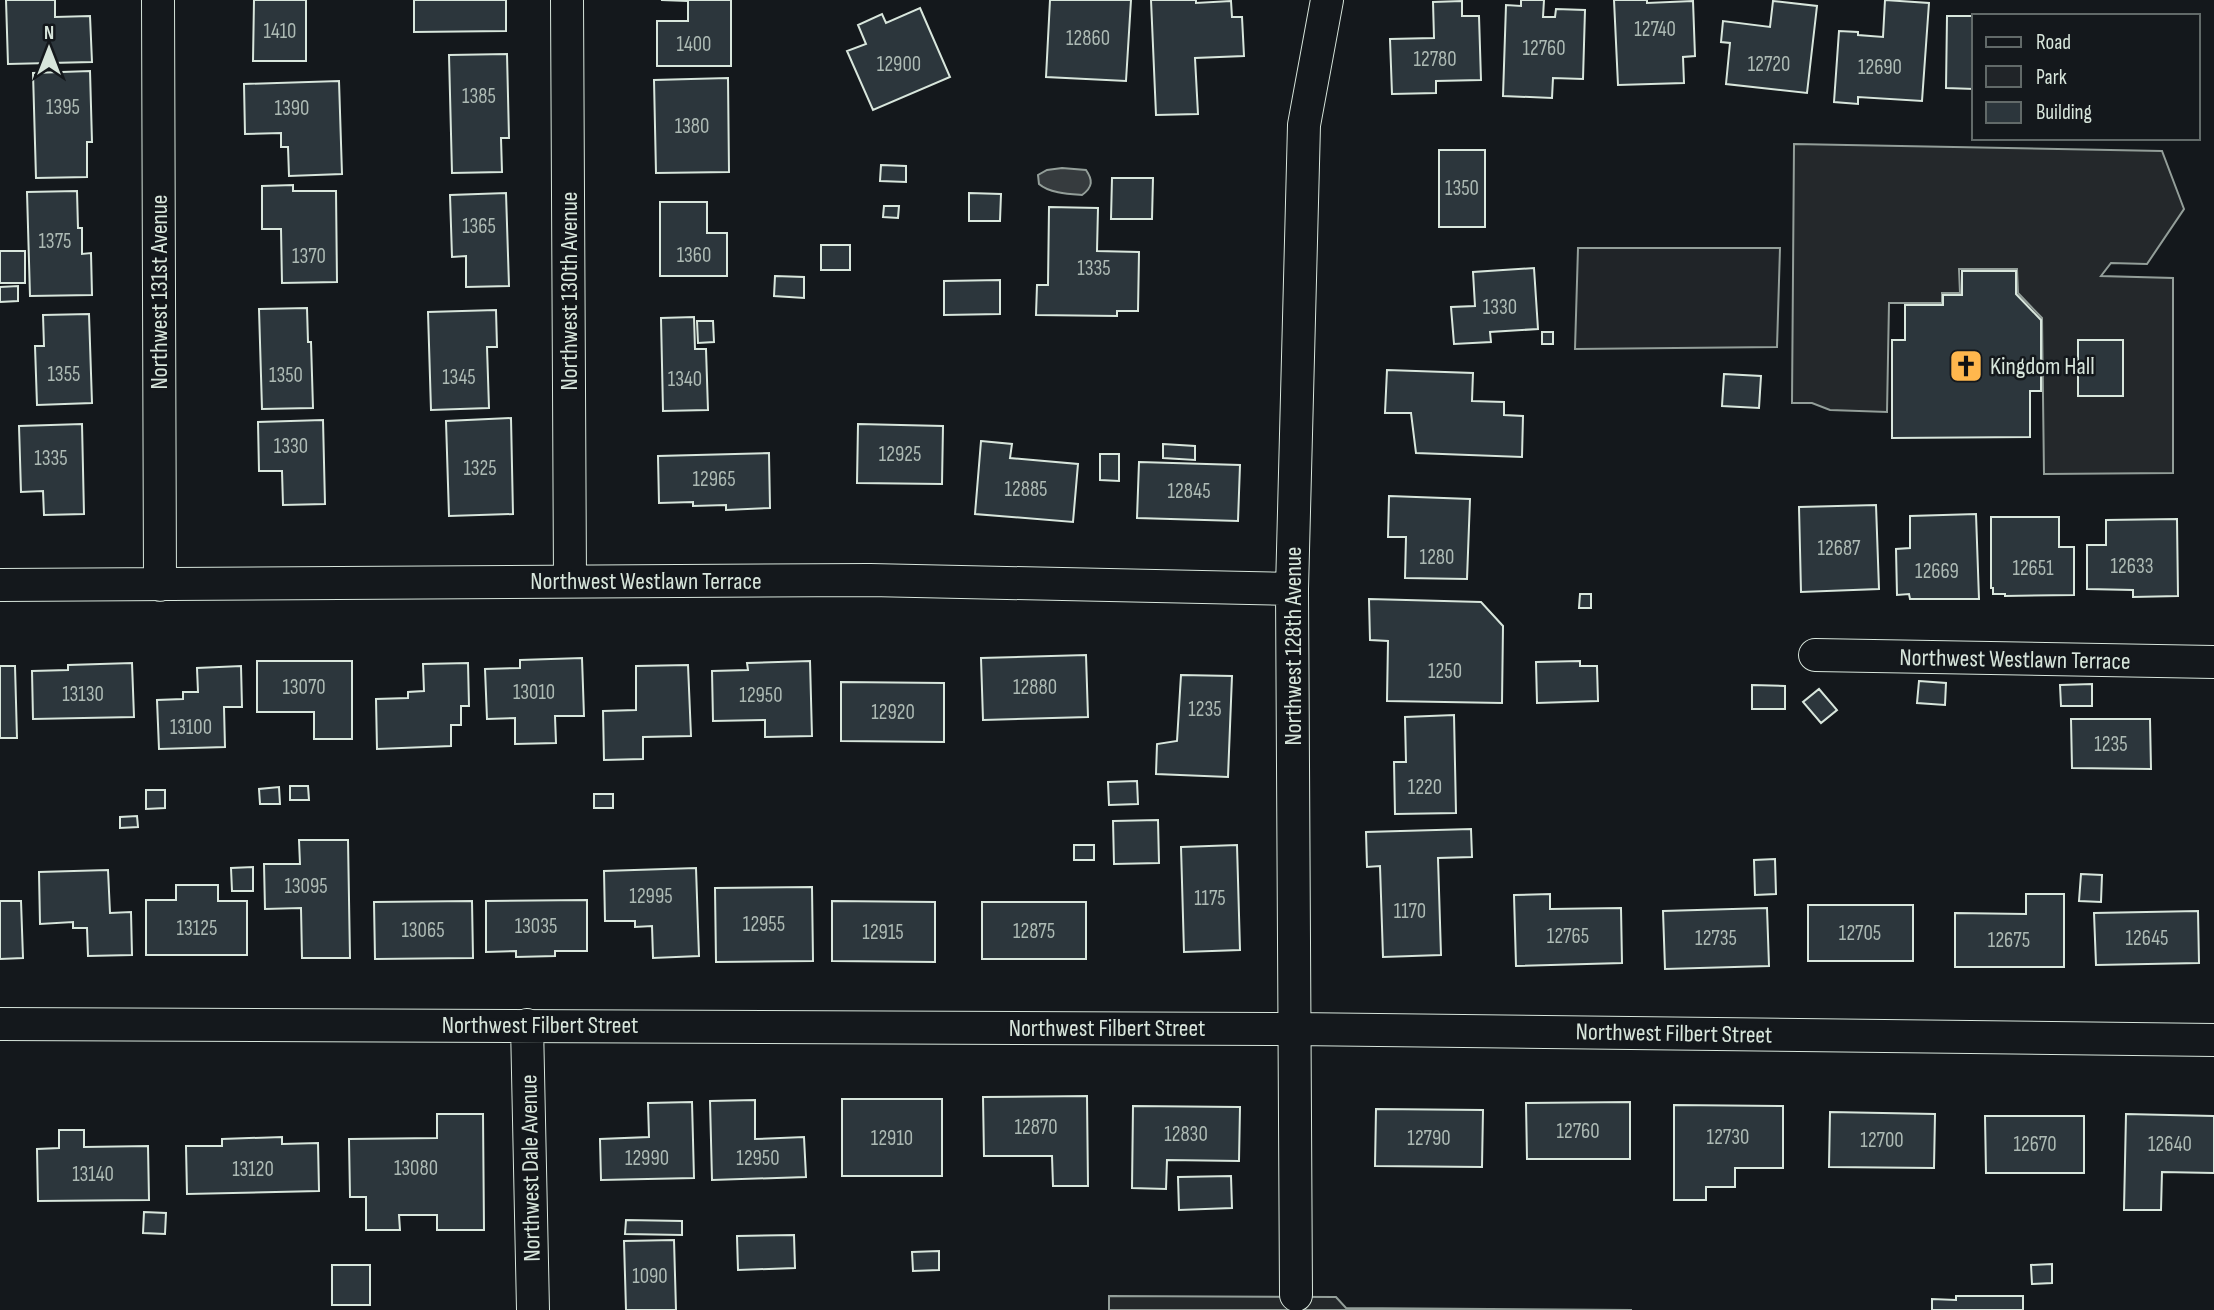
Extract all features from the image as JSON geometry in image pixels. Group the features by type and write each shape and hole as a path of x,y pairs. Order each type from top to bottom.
{"street":[{"name":"Northwest 131st Avenue","path":"159,0 160,585"},
{"name":"Northwest 130th Avenue","path":"567,0 570,581"},
{"name":"Northwest 128th Avenue","path":"1296,1295 1292,589 1304,125 1327,0"},
{"name":"Northwest Westlawn Terrace","path":"0,585 870,580 1292,589"},
{"name":"Northwest Westlawn Terrace","path":"1815,655 2214,662"},
{"name":"Northwest Filbert Street","path":"0,1024 1295,1029 2214,1040"},
{"name":"Northwest Dale Avenue","path":"527,1025 533,1310"}],"green space":[{"path":"1578,248 1780,248 1777,347 1575,349"}],"shaded area":[{"path":"1794,144 2162,151 2184,209 2147,264 2111,263 2101,276 2173,278 2173,473 2044,474 2042,318 2018,293 2017,269 1959,269 1960,293 1942,293 1942,303 1889,303 1887,412 1830,410 1812,403 1792,403"},
{"path":"1047,170 1086,170 1091,183 1086,192 1082,195 1059,192 1039,184 1038,175"},
{"path":"1109,1296 1336,1297 1346,1308 1632,1310 1109,1310"}],"building":[{"path":"6,0 55,0 55,17 90,16 92,62 8,64"},
{"path":"254,0 306,0 306,61 253,61"},
{"path":"414,0 506,0 506,31 414,32"},
{"path":"661,0 731,0 731,66 657,66 657,21 688,21 688,1"},
{"path":"1050,0 1131,0 1126,81 1046,77"},
{"path":"1151,0 1196,0 1196,3 1231,1 1232,17 1242,17 1244,56 1195,58 1198,114 1156,115"},
{"path":"1521,0 1544,0 1543,17 1555,17 1556,9 1585,10 1583,79 1553,78 1552,98 1503,96 1506,5 1521,6"},
{"path":"1614,0 1647,0 1647,3 1693,1 1695,56 1683,57 1684,83 1618,85"},
{"path":"1885,0 1929,3 1922,101 1858,97 1858,104 1834,102 1839,31 1883,37"},
{"path":"1462,1 1462,16 1479,16 1481,80 1436,81 1436,93 1392,94 1390,39 1434,38 1433,2"},
{"path":"1773,1 1817,6 1807,93 1726,84 1730,43 1721,42 1723,21 1770,27"},
{"path":"920,8 950,77 873,110 847,51 866,44 858,25 882,14 886,23"},
{"path":"1947,16 1972,16 1972,89 1946,88"},
{"path":"507,54 509,138 501,138 502,172 452,173 449,55"},
{"path":"90,71 92,142 87,142 87,177 36,178 33,73"},
{"path":"728,78 729,172 656,173 654,80"},
{"path":"339,81 342,174 289,176 288,147 281,147 281,133 245,134 244,84"},
{"path":"1439,150 1485,150 1485,227 1439,227"},
{"path":"881,165 906,166 906,182 880,181"},
{"path":"1112,178 1153,178 1152,219 1111,219"},
{"path":"293,185 293,191 336,191 337,282 282,283 281,229 262,229 262,186"},
{"path":"77,191 82,254 91,253 92,295 30,296 27,192"},
{"path":"506,193 509,286 466,287 466,256 452,257 450,195"},
{"path":"969,193 1001,194 1000,221 969,221"},
{"path":"660,202 707,202 707,233 727,233 727,276 660,276"},
{"path":"884,206 899,206 898,218 883,217"},
{"path":"1049,207 1098,208 1097,251 1139,252 1138,311 1117,311 1117,316 1036,315 1037,285 1048,285"},
{"path":"821,245 850,245 850,270 821,270"},
{"path":"0,251 25,251 25,283 0,283"},
{"path":"1534,268 1538,329 1490,332 1491,342 1454,344 1451,307 1475,306 1473,272"},
{"name":"Kingdom Hall","path":"1962,271 2016,271 2016,294 2041,320 2041,391 2030,391 2030,437 1892,438 1892,340 1905,340 1905,305 1943,305 1943,295 1962,295"},
{"path":"775,276 804,277 804,298 774,296"},
{"path":"1000,280 1000,314 944,315 944,281"},
{"path":"18,286 18,301 0,302 0,287"},
{"path":"307,308 313,408 262,409 259,309"},
{"path":"496,310 497,347 487,347 489,408 431,410 428,312"},
{"path":"89,314 92,403 37,405 35,346 44,346 43,315"},
{"path":"694,317 695,349 706,349 708,410 663,411 661,318"},
{"path":"697,321 713,321 714,342 698,343"},
{"path":"1542,332 1553,332 1553,344 1542,344"},
{"path":"2078,340 2123,340 2123,396 2078,396"},
{"path":"1387,370 1473,373 1472,401 1504,402 1504,415 1523,416 1522,457 1416,453 1411,413 1385,413"},
{"path":"1724,374 1761,376 1759,408 1722,406"},
{"path":"511,418 513,514 449,516 446,421"},
{"path":"323,420 325,504 283,505 282,471 259,471 258,422"},
{"path":"82,424 84,514 44,515 43,491 21,492 19,426"},
{"path":"858,424 943,426 942,484 857,483"},
{"path":"981,441 1012,444 1010,458 1078,464 1073,522 975,514"},
{"path":"1163,444 1195,446 1195,460 1163,458"},
{"path":"769,453 770,508 726,510 726,505 659,503 658,456"},
{"path":"1100,454 1119,454 1119,481 1100,480"},
{"path":"1139,462 1240,465 1238,521 1137,518"},
{"path":"1389,496 1470,499 1467,579 1405,578 1406,537 1388,537"},
{"path":"1876,505 1879,589 1801,592 1799,507"},
{"path":"1976,514 1979,599 1910,599 1909,594 1897,595 1896,549 1910,548 1910,516"},
{"path":"1991,517 2059,517 2059,547 2074,547 2074,595 1993,594"},
{"path":"2177,519 2178,596 2133,597 2133,590 2087,589 2087,545 2106,545 2106,520"},
{"path":"1580,594 1591,594 1591,608 1579,608"},
{"path":"1369,599 1481,602 1503,626 1502,703 1387,701 1388,641 1370,640"},
{"path":"1086,655 1088,717 983,720 981,658"},
{"path":"582,658 584,716 555,716 556,743 515,744 515,718 487,719 485,669 520,668 520,660"},
{"path":"257,661 352,661 352,739 314,739 314,712 257,712"},
{"path":"810,661 812,736 765,737 765,720 713,721 712,671 748,670 747,663"},
{"path":"1580,661 1580,666 1597,666 1598,701 1537,703 1536,662"},
{"path":"132,663 134,717 33,719 32,671 68,670 68,665"},
{"path":"468,663 469,706 461,706 461,725 451,725 451,746 377,749 376,699 408,698 408,692 424,691 423,664"},
{"path":"688,665 691,736 643,737 643,759 604,760 603,711 636,710 636,666"},
{"path":"0,666 15,666 17,738 0,738"},
{"path":"241,666 242,707 224,707 225,747 159,749 157,700 183,699 183,692 198,692 197,668"},
{"path":"1181,675 1232,676 1228,777 1156,774 1157,744 1177,741"},
{"path":"1919,681 1946,683 1945,705 1917,703"},
{"path":"841,682 944,683 944,742 841,741"},
{"path":"2092,684 2092,706 2061,706 2060,685"},
{"path":"1752,685 1785,686 1785,709 1752,709"},
{"path":"1819,689 1837,710 1821,723 1803,702"},
{"path":"1454,715 1456,813 1395,814 1394,762 1406,762 1405,717"},
{"path":"2071,719 2150,719 2151,769 2072,768"},
{"path":"1137,781 1138,804 1109,805 1108,782"},
{"path":"290,786 308,786 309,800 290,800"},
{"path":"279,787 280,804 260,804 259,789"},
{"path":"146,790 165,790 165,808 146,809"},
{"path":"594,794 613,794 613,808 594,808"},
{"path":"137,816 138,827 120,828 120,817"},
{"path":"1158,820 1159,863 1114,864 1113,821"},
{"path":"1471,829 1472,857 1438,858 1441,955 1383,957 1380,866 1367,867 1366,832"},
{"path":"299,840 348,840 350,958 302,958 301,908 265,909 264,864 300,864"},
{"path":"1074,845 1094,845 1094,860 1074,860"},
{"path":"1237,845 1240,950 1184,952 1181,847"},
{"path":"1775,859 1776,894 1755,895 1754,860"},
{"path":"253,867 253,891 232,891 231,868"},
{"path":"696,868 699,956 653,958 652,926 635,927 635,921 605,921 604,871"},
{"path":"108,870 110,913 131,912 132,955 88,956 87,928 73,928 73,922 40,924 39,872"},
{"path":"2081,874 2102,875 2101,902 2079,901"},
{"path":"176,885 218,885 218,901 247,901 247,955 146,955 146,900 176,900"},
{"path":"812,887 813,961 716,962 715,888"},
{"path":"1550,894 1550,909 1621,908 1622,963 1516,966 1514,895"},
{"path":"2026,894 2064,894 2064,967 1955,967 1955,913 2026,914"},
{"path":"587,900 587,951 555,951 555,956 516,957 516,951 486,952 486,901"},
{"path":"0,901 21,901 23,958 0,959"},
{"path":"472,901 473,958 375,959 374,902"},
{"path":"832,901 935,902 935,962 832,961"},
{"path":"982,902 1086,902 1086,959 982,959"},
{"path":"1808,905 1913,905 1913,961 1808,961"},
{"path":"1767,908 1769,966 1665,969 1663,911"},
{"path":"2198,911 2199,963 2096,965 2094,913"},
{"path":"1087,1096 1088,1186 1053,1186 1052,1156 984,1156 983,1097"},
{"path":"842,1099 942,1099 942,1176 842,1176"},
{"path":"755,1100 755,1139 804,1137 806,1177 712,1180 710,1101"},
{"path":"692,1102 694,1178 601,1180 600,1139 649,1137 648,1103"},
{"path":"1630,1102 1630,1159 1527,1159 1526,1103"},
{"path":"1674,1105 1783,1106 1783,1168 1735,1168 1735,1187 1706,1187 1706,1200 1674,1200"},
{"path":"1133,1106 1240,1107 1239,1161 1167,1160 1166,1189 1132,1188"},
{"path":"1376,1109 1483,1110 1482,1167 1375,1166"},
{"path":"1830,1112 1935,1114 1934,1168 1829,1167"},
{"path":"437,1114 483,1114 484,1230 437,1230 437,1215 399,1215 400,1230 366,1230 366,1197 350,1197 349,1139 437,1138"},
{"path":"2126,1114 2214,1116 2214,1173 2162,1172 2161,1210 2124,1210"},
{"path":"1985,1116 2084,1116 2084,1173 1986,1173"},
{"path":"59,1130 84,1130 84,1147 148,1146 149,1200 38,1201 37,1149 59,1148"},
{"path":"282,1137 282,1144 318,1143 319,1191 187,1194 186,1146 222,1146 222,1139"},
{"path":"1231,1176 1232,1208 1179,1210 1178,1177"},
{"path":"144,1212 166,1213 165,1234 143,1233"},
{"path":"626,1220 682,1221 682,1235 625,1234"},
{"path":"794,1235 795,1268 738,1270 737,1236"},
{"path":"674,1240 676,1310 626,1310 624,1241"},
{"path":"939,1251 939,1270 913,1271 912,1252"},
{"path":"2052,1264 2052,1283 2032,1284 2031,1265"},
{"path":"332,1265 370,1265 370,1305 332,1305"},
{"path":"1956,1296 2023,1296 2023,1310 1932,1310 1932,1299 1956,1300"}],"place":[{"name":"Kingdom Hall","path":"1966,366"}]}
